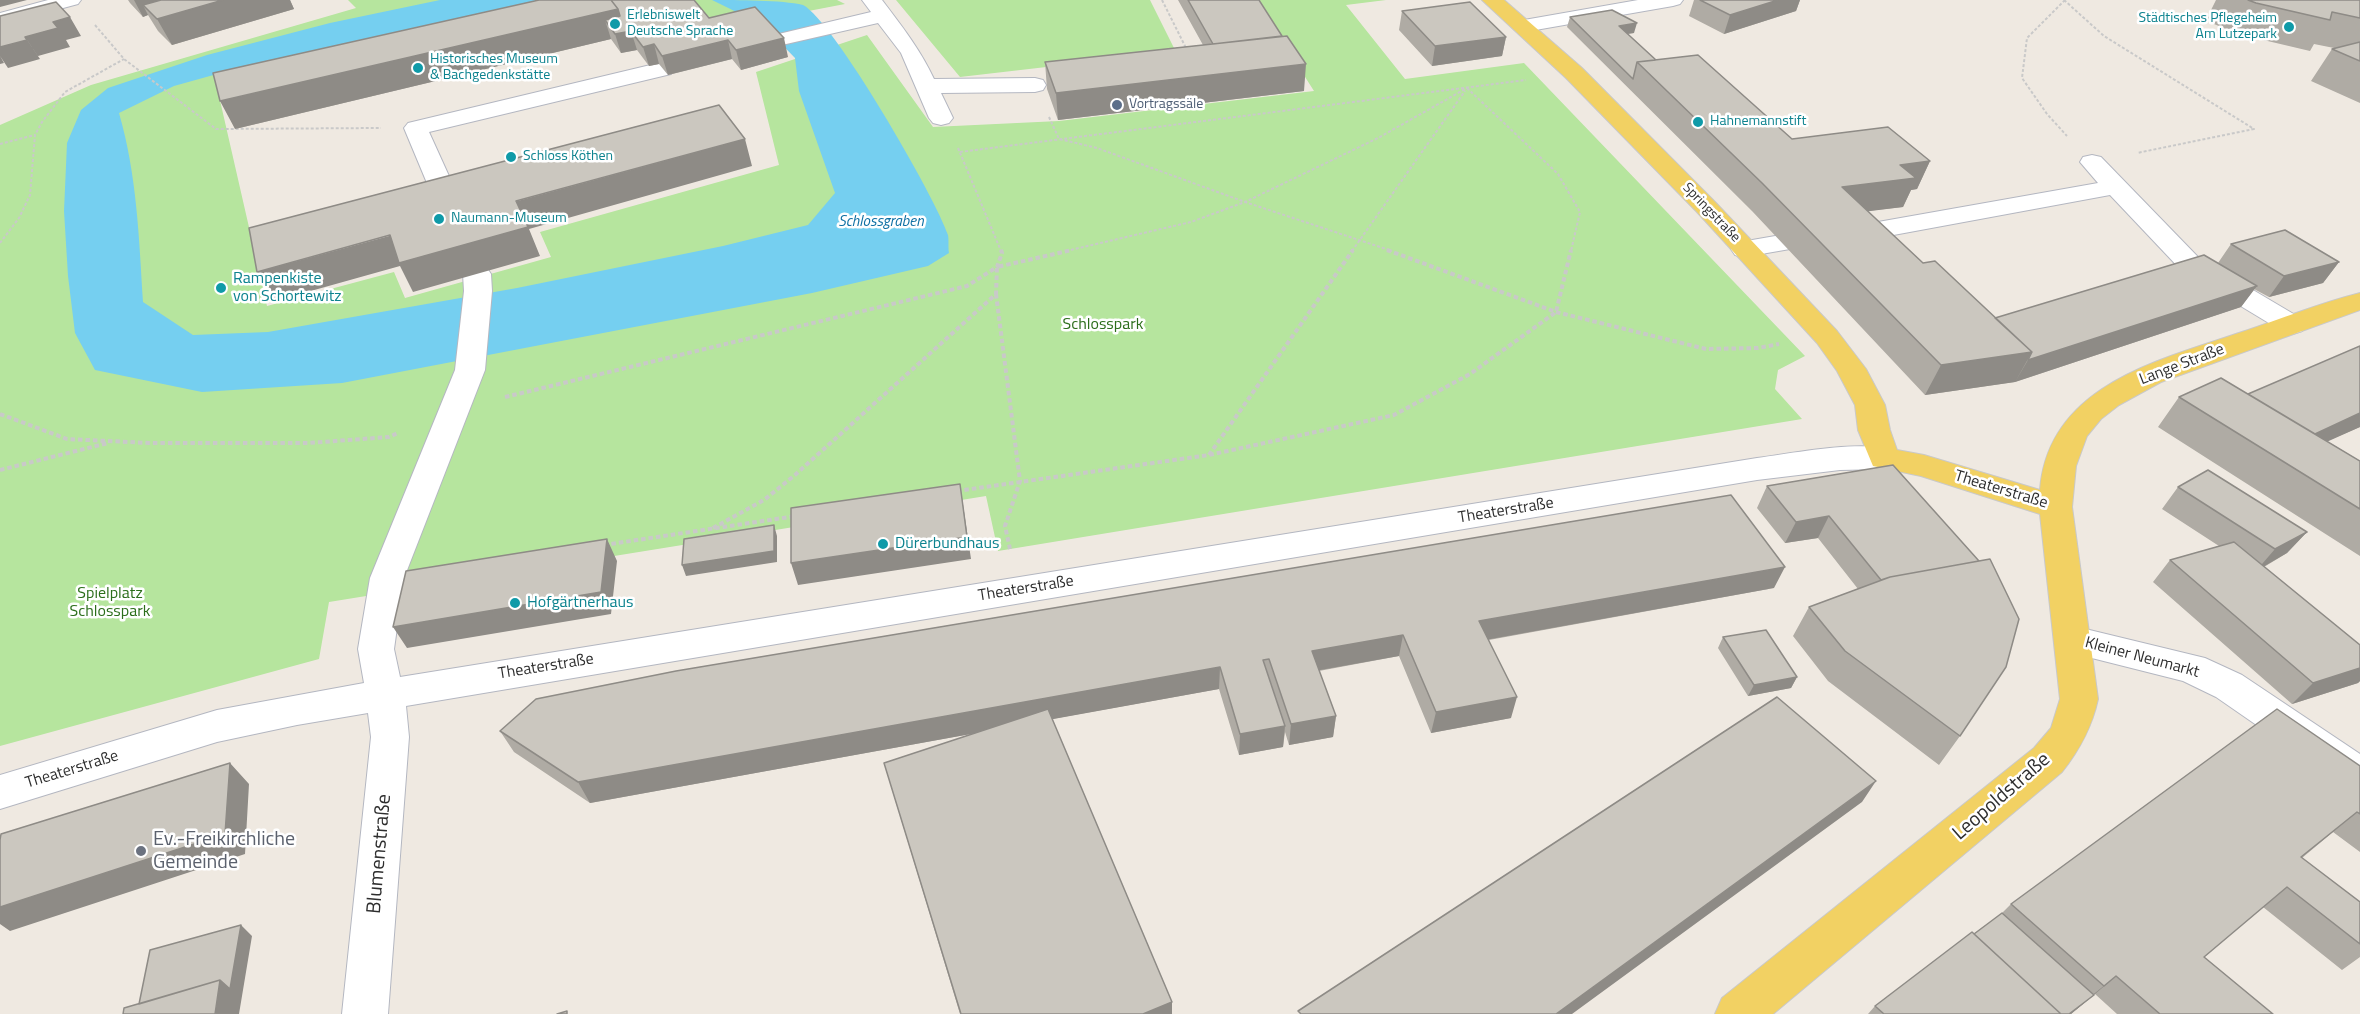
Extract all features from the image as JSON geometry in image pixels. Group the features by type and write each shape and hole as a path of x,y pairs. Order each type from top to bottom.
{"main road":[{"name":"Springstraße","path":"1492,0 1524,26 1574,73 1827,337 1851,369 1870,405 1874,430 1884,458"},
{"name":"Lange Straße","path":"2056,497 2063,450 2077,427 2098,407 2128,386 2168,368 2360,301"},
{"name":"Theaterstraße","path":"1884,458 2056,497"},
{"name":"Leopoldstraße","path":"1738,1014 2048,760 2065,739 2075,718 2079,699 2056,497"}],"street":[{"path":"0,19 71,0"},
{"path":"1524,26 1673,0"},
{"path":"773,41 855,22 879,7 911,52 941,118"},
{"path":"450,207 416,128 663,69"},
{"path":"928,86 1035,85"},
{"path":"2092,162 2190,264 2292,325"},
{"path":"1861,233 2116,187"},
{"path":"1744,249 1781,243"},
{"name":"Blumenstraße","path":"365,1014 390,736 385,693 376,649 387,578 470,370 478,291 477,274"},
{"name":"Theaterstraße","path":"0,792 217,726 385,693 1757,469 1839,459 1884,458"},
{"name":"Kleiner Neumarkt","path":"2073,640 2192,668 2229,686 2360,775"}],"path":[{"path":"1162,0 1191,57"},
{"path":"2065,0 2104,36 2254,129 2092,162 2047,114 2022,78 2027,38 2065,0"},
{"path":"95,25 124,59 216,129 246,131 416,128"},
{"path":"0,243 19,218 30,195 35,135 65,92 124,59"},
{"path":"960,152 1574,73"},
{"path":"1035,85 1059,139"},
{"path":"0,414 67,439 115,442 308,443 389,437 452,411 967,286 997,267 1191,222 1245,202 1378,138 1467,88"},
{"path":"1209,455 1467,88"},
{"path":"951,492 1209,455 1394,415 1470,374 1556,312 1580,212 1558,174 1467,88"},
{"path":"941,118 960,152 1002,254 997,267 996,294 1020,481 1005,526"},
{"path":"0,144 35,135"},
{"path":"1059,139 1097,148 1245,202 1359,239 1556,312 1706,350 1758,348 1827,337"},
{"path":"710,530 764,500 795,476 996,294"},
{"path":"0,470 115,442"},
{"path":"594,547 802,515"}],"green space":[{"name":"Schlosspark","path":"348,0 648,0 219,96 267,306 394,272 405,298 551,257 540,232 779,165 756,72 867,35 933,127 1059,121 1314,91 1256,0 1386,0 1346,5 1405,79 1524,63 1805,356 1778,370 1775,389 1802,419 998,551 986,496 329,602 319,659 0,746 0,125 91,85 356,8"},
{"path":"692,0 837,0 845,4 720,28"},
{"path":"896,0 1150,0 1176,52 960,77"}],"water":[{"name":"Schlossgraben","path":"440,0 541,0 235,69 174,86 119,113 133,183 143,302 193,335 268,332 517,288 723,246 808,225 835,193 799,91 795,58 763,25 712,0 794,3 803,5 817,18 837,42 859,75 905,150 940,215 948,235 949,253 928,266 812,293 342,383 202,392 95,370 75,333 68,276 64,211 67,143 81,110 108,88 207,55 330,23"}],"building":[{"path":"161,0 223,0 157,19 143,5"},
{"path":"539,0 611,0 618,9 220,101 213,73"},
{"path":"611,0 694,0 709,18 755,7 784,38 736,50 728,40 662,56 654,44 643,47 631,31 615,34 605,20 620,16"},
{"path":"1188,0 1259,0 1282,36 1213,44"},
{"path":"1700,0 1778,0 1730,15"},
{"path":"2248,0 2360,0 2360,18 2332,12 2330,20"},
{"path":"56,2 70,17 53,22 58,28 0,47 0,16"},
{"path":"1470,2 1506,37 1435,46 1402,11"},
{"path":"1612,10 1637,23 1619,26 1656,60 1637,62 1633,79 1570,17"},
{"path":"1287,36 1306,64 1056,93 1045,62"},
{"path":"2360,42 2360,61 2332,49"},
{"path":"1698,55 1792,139 1888,127 1930,161 1900,165 1916,178 1842,187 1923,263 1935,261 2032,352 1941,365 1762,183 1637,62"},
{"path":"719,105 745,139 516,201 528,227 399,263 390,235 257,272 249,228"},
{"path":"2285,230 2339,262 2284,276 2231,244"},
{"path":"2204,255 2257,286 2028,360 2032,352 1995,318"},
{"path":"2360,346 2360,413 2315,434 2248,394"},
{"path":"2221,378 2360,461 2360,509 2179,397"},
{"path":"1893,465 1979,561 1881,580 1829,516 1796,522 1767,486"},
{"path":"2208,470 2307,532 2275,549 2178,487"},
{"path":"960,484 967,537 791,563 791,508"},
{"path":"1731,495 1785,567 1479,621 1517,697 1436,712 1403,635 1312,651 1336,716 1291,724 1269,659 1263,660 1285,726 1240,734 1220,667 578,782 500,731 536,699 676,671"},
{"path":"774,525 774,551 682,565 684,539"},
{"path":"607,539 601,592 393,627 406,571"},
{"path":"2234,542 2360,645 2360,668 2313,683 2170,560"},
{"path":"1990,559 2019,619 2006,667 1960,736 1845,651 1809,607 1890,577"},
{"path":"1766,630 1797,677 1754,685 1723,637"},
{"path":"1777,697 1876,781 1556,1014 1301,1014 1298,1011"},
{"path":"1048,709 1172,1002 1143,1014 961,1014 884,763"},
{"path":"2277,709 2360,766 2360,814 2357,812 2301,857 2360,902 2360,944 2287,887 2204,957 2273,1014 2160,1014 2116,976 2104,986 2011,904"},
{"path":"230,763 225,834 0,907 1,834"},
{"path":"2002,913 2094,995 2069,1014 2061,1014 1974,934"},
{"path":"241,925 230,989 220,980 139,1004 150,950"},
{"path":"1972,932 2061,1014 1884,1014 1875,1006"},
{"path":"220,980 215,1014 123,1014 124,1008"}],"place":[{"name":"Erlebniswelt Deutsche Sprache","path":"615,24"},
{"name":"Städtisches Pflegeheim Am Lutzepark","path":"2289,27"},
{"name":"Historisches Museum & Bachgedenkstätte","path":"418,68"},
{"name":"Vortragssäle","path":"1117,105"},
{"name":"Hahnemannstift","path":"1698,122"},
{"name":"Schloss Köthen","path":"511,157"},
{"name":"Naumann-Museum","path":"439,219"},
{"name":"Rampenkiste von Schortewitz","path":"221,288"},
{"name":"Dürerbundhaus","path":"883,544"},
{"name":"Hofgärtnerhaus","path":"515,603"},
{"name":"Ev.-Freikirchliche Gemeinde","path":"141,851"}],"park label":[{"name":"Spielplatz Schlosspark","path":"110,603"}]}
